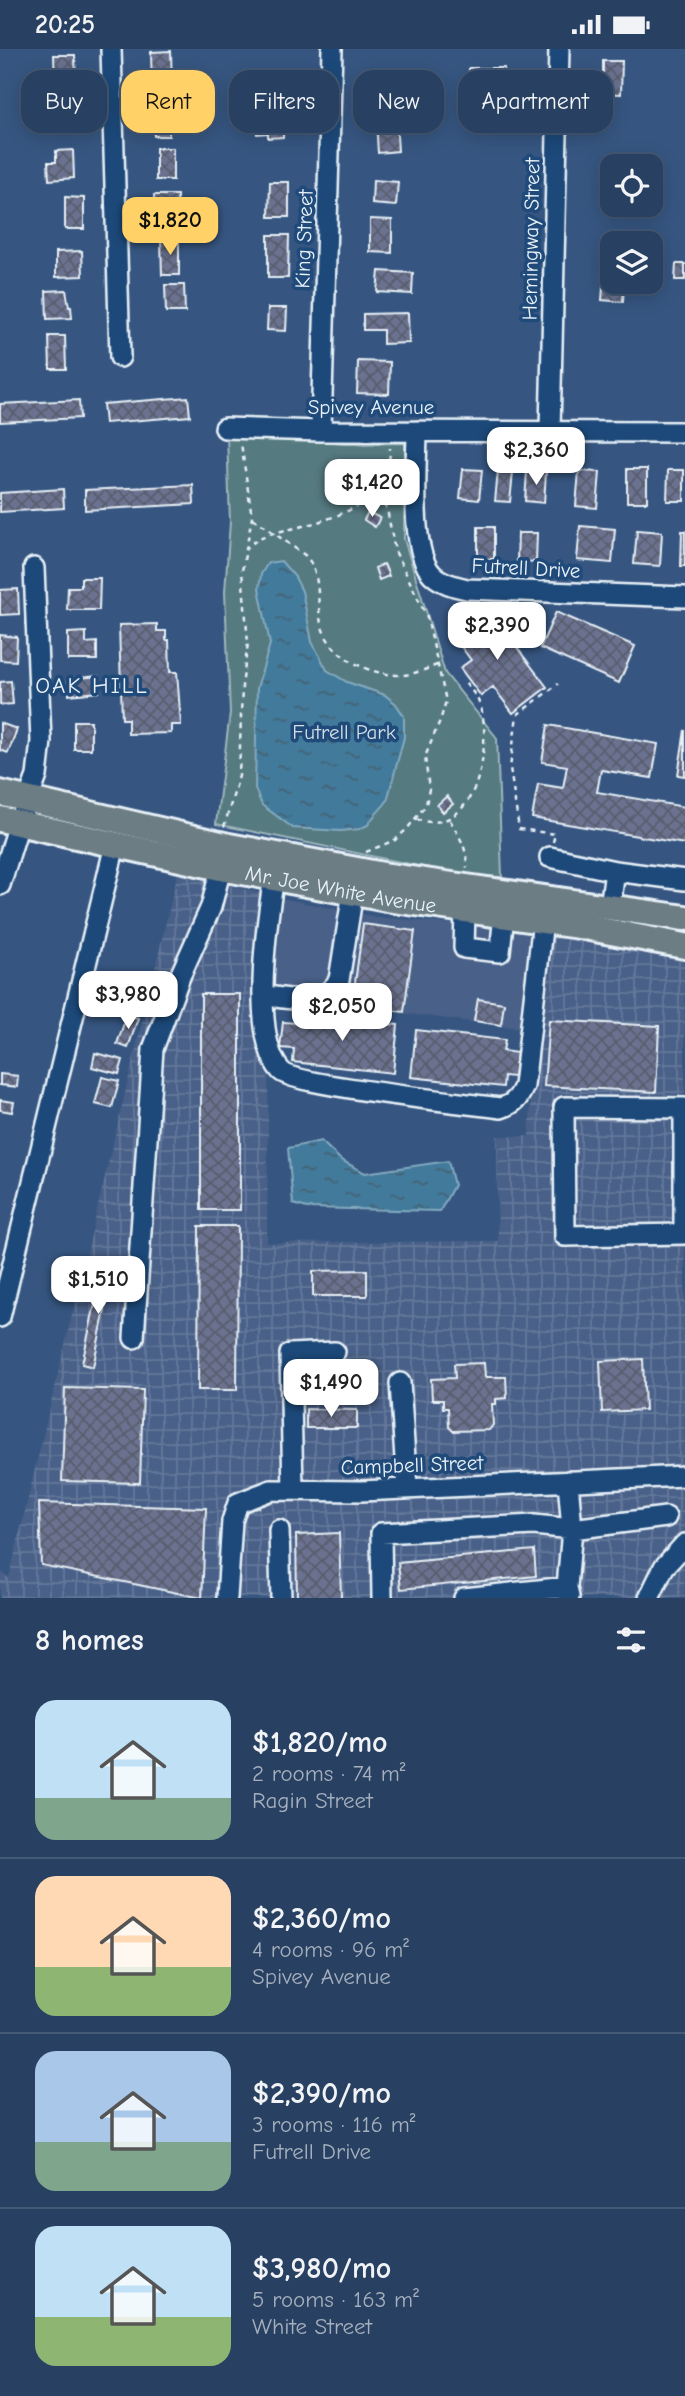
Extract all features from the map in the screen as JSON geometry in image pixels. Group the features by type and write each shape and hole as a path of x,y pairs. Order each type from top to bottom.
{"main road":[{"name":"Mr. Joe White Avenue","path":"0,793 29,799 220,856 274,877 355,881"},
{"name":"Mr. Joe White Avenue","path":"9,821 114,845 220,856 465,898 610,907 685,918"},
{"name":"Mr. Joe White Avenue","path":"465,898 504,915 685,946"}],"street":[{"path":"111,49 120,357"},
{"name":"King Street","path":"321,431 332,49"},
{"name":"Hemingway Street","path":"550,430 559,49"},
{"name":"Spivey Avenue","path":"232,428 321,431 685,432"},
{"name":"Futrell Drive","path":"417,431 417,542 423,561 432,575 446,584 467,589 685,597"},
{"path":"0,885 9,821 29,799 37,776 41,741 34,568"},
{"path":"0,1317 114,845"},
{"path":"134,1338 153,1049 181,974 211,907 220,856"},
{"path":"550,857 615,871 685,880"},
{"path":"610,907 615,871"},
{"path":"274,877 264,941 269,1048 277,1066 290,1077 340,1087 501,1108 520,1097 524,1086 543,921"},
{"path":"265,996 319,1000 332,992 339,980 355,881"},
{"path":"465,898 464,948 499,952 504,915"},
{"path":"564,1107 684,1108 684,1234 565,1235 564,1107"},
{"path":"293,1490 290,1354 335,1352"},
{"path":"400,1383 407,1488"},
{"name":"Campbell Street","path":"227,1598 232,1521 238,1503 271,1490 407,1488 685,1476"},
{"path":"464,1598 568,1593 572,1529 568,1481"},
{"path":"382,1598 381,1533 534,1525 572,1529 666,1517"},
{"path":"279,1530 281,1598"},
{"path":"649,1598 664,1567 685,1544"}],"path":[{"path":"220,856 239,776 242,686 248,643 242,571 252,517 241,457 232,428"},
{"path":"245,550 259,538 337,517 357,506 384,480 389,468 390,431"},
{"path":"355,881 367,852 395,840 426,805 429,789 425,757 442,718 446,701 427,617 395,551 387,509 375,491"},
{"path":"252,517 312,563 316,573 321,624 327,641 336,651 352,662 374,671 397,675 438,665"},
{"path":"416,819 440,823 450,820 474,789 485,757 482,709 463,678"},
{"path":"550,857 555,834 519,829 510,768 517,715 558,684"},
{"path":"450,820 468,857 465,898"}],"shaded area":[{"path":"178,872 270,896 267,1243 498,1241 497,1136 529,1136 535,1030 547,933 685,961 685,1598 0,1598 0,1571 9,1578"},
{"path":"270,896 376,917 547,933 535,1030 268,996"}],"green space":[{"name":"Futrell Park","path":"244,434 355,444 405,443 404,539 445,673 497,738 502,877 463,875 216,824 230,713 225,592 230,522 227,435"}],"water":[{"path":"281,561 295,577 302,591 312,642 327,670 347,682 385,695 396,704 404,716 404,737 387,801 368,825 359,829 341,831 293,828 262,805 255,789 257,688 270,644 259,588 261,574 268,563"},
{"path":"321,1141 341,1160 365,1173 448,1161 454,1185 440,1211 307,1208 293,1204 288,1148"}],"building":[{"path":"171,51 172,70 152,70 151,52"},
{"path":"54,55 75,55 75,70 54,70"},
{"path":"603,61 622,61 621,94 613,94 613,70 603,70"},
{"path":"469,68 504,68 504,70"},
{"path":"154,133 169,133 169,136 154,136"},
{"path":"268,133 283,133 283,137 268,138"},
{"path":"377,133 397,133 398,151 378,153"},
{"path":"156,148 173,148 173,180 156,180"},
{"path":"73,150 74,178 49,180 48,162 56,162 56,151"},
{"path":"373,180 398,182 396,206 372,204"},
{"path":"270,182 289,182 289,217 269,217"},
{"path":"154,195 177,195 178,229 154,228"},
{"path":"65,197 84,198 84,229 65,229"},
{"path":"370,219 392,220 392,253 370,252"},
{"path":"268,235 289,235 288,278 268,278"},
{"path":"161,240 179,240 179,275 162,275"},
{"path":"82,251 83,276 56,277 56,252"},
{"path":"676,264 685,264 685,280 675,280"},
{"path":"379,271 413,273 412,294 377,292"},
{"path":"165,285 184,285 185,312 166,312"},
{"path":"66,290 72,318 47,319 46,291"},
{"path":"602,294 623,294 623,302 602,300"},
{"path":"268,308 287,308 286,331 267,330"},
{"path":"408,313 409,343 383,344 383,330 363,330 363,314"},
{"path":"49,336 65,336 66,369 50,369"},
{"path":"358,361 390,362 389,394 357,393"},
{"path":"188,397 190,416 105,423 103,404"},
{"path":"79,400 80,418 0,422 0,404"},
{"path":"463,469 482,470 479,500 460,498"},
{"path":"627,469 647,469 647,502 627,502"},
{"path":"668,470 684,470 684,501 667,501"},
{"path":"498,471 513,472 510,502 495,501"},
{"path":"527,471 546,472 544,503 525,501"},
{"path":"579,471 600,472 597,508 576,506"},
{"path":"193,485 194,504 85,510 85,490"},
{"path":"63,489 64,508 0,512 0,493"},
{"path":"368,512 380,518 375,527 364,520"},
{"path":"580,526 615,529 612,563 577,560"},
{"path":"478,527 494,527 494,559 478,559"},
{"path":"637,530 662,532 660,566 634,564"},
{"path":"682,531 685,531 685,566 681,566"},
{"path":"518,533 537,533 536,562 517,561"},
{"path":"384,564 389,576 379,580 375,568"},
{"path":"81,578 100,578 99,610 67,610 68,587 81,587"},
{"path":"18,589 19,614 0,615 0,590"},
{"path":"486,607 547,687 513,713 493,687 481,696 460,668 471,660 451,633"},
{"path":"556,612 635,646 619,683 540,648"},
{"path":"157,624 157,631 166,631 166,640 169,640 170,672 177,672 181,725 171,725 171,733 128,734 128,719 122,719 119,625"},
{"path":"86,632 86,643 97,642 97,660 68,660 68,633"},
{"path":"0,635 17,637 16,661 0,660"},
{"path":"98,676 99,692 69,695 68,679"},
{"path":"11,681 13,704 0,705 0,682"},
{"path":"74,721 91,721 91,749 74,749"},
{"path":"0,723 17,729 8,753 0,750"},
{"path":"548,725 658,744 652,778 601,770 597,792 685,807 685,844 532,818 538,784 563,788 567,766 542,762"},
{"path":"685,730 685,776 678,775"},
{"path":"447,796 453,804 443,812 437,805"},
{"path":"363,924 415,931 404,1012 352,1005"},
{"path":"201,994 240,994 240,1210 201,1210"},
{"path":"478,999 504,1003 501,1025 474,1021"},
{"path":"127,1014 138,1018 128,1048 117,1044"},
{"path":"299,1015 398,1025 393,1073 293,1062 294,1049 280,1048 283,1022 298,1023"},
{"path":"549,1020 659,1026 656,1092 544,1086"},
{"path":"416,1030 505,1040 503,1051 517,1053 514,1077 504,1076 503,1087 411,1077"},
{"path":"95,1053 123,1060 119,1074 92,1067"},
{"path":"0,1074 18,1076 17,1087 0,1085"},
{"path":"102,1077 119,1081 112,1108 95,1104"},
{"path":"0,1100 14,1102 12,1112 0,1110"},
{"path":"199,1226 238,1226 237,1390 198,1390"},
{"path":"103,1266 114,1267 93,1367 82,1364"},
{"path":"367,1270 367,1296 313,1296 313,1271"},
{"path":"643,1359 645,1410 602,1412 600,1361"},
{"path":"484,1363 485,1377 506,1377 507,1398 496,1399 496,1404 492,1404 493,1425 489,1430 453,1431 449,1427 448,1408 443,1408 443,1400 432,1400 431,1379 455,1378 454,1364"},
{"path":"65,1388 143,1390 140,1483 62,1481"},
{"path":"306,1409 357,1410 357,1428 306,1428"},
{"path":"39,1503 206,1508 202,1598 41,1565"},
{"path":"339,1533 341,1598 297,1598 296,1535"},
{"path":"534,1550 536,1576 401,1589 398,1563"}],"district":[{"name":"OAK HILL","path":"92,685"}]}
